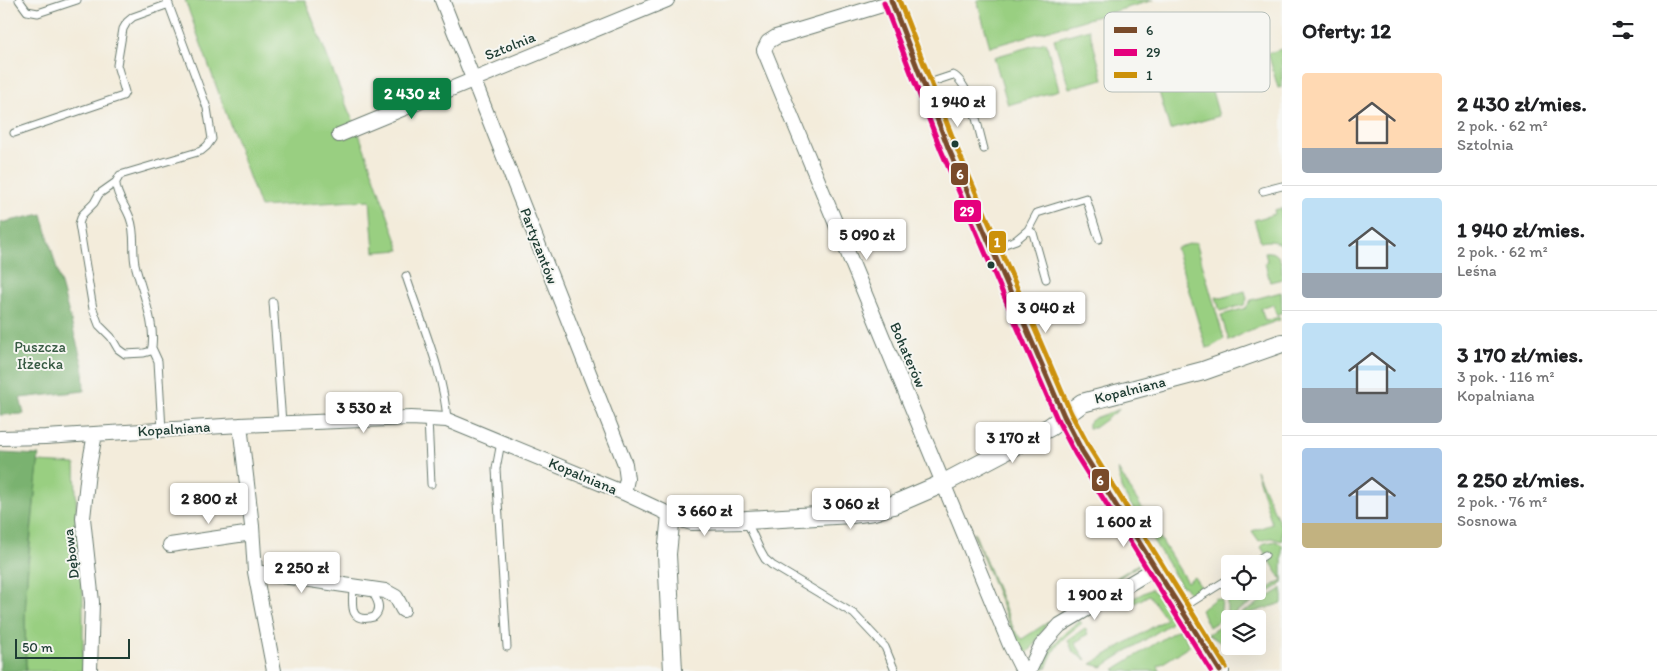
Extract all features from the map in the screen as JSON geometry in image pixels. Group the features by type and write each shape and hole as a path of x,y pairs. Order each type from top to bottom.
{"street":[{"name":"Partyzantów","path":"442,0 625,464 627,479 624,493"},
{"name":"Sztolnia","path":"339,135 667,0"},
{"name":"Bohaterów","path":"891,1 776,37 768,42 764,50 1010,645 1023,671"},
{"path":"891,1 923,85 991,249 1064,416 1082,451 1220,671"},
{"name":"Kopalniana","path":"0,438 16,439 282,423 411,418 447,420 624,493 670,515 692,521 852,514 893,505 944,483 1050,427 1077,406 1089,400 1203,371 1282,343"},
{"path":"240,425 255,572 274,671"},
{"name":"Dębowa","path":"90,671 92,602 83,518 88,472 95,434"},
{"path":"670,515 667,554 672,671"},
{"path":"170,545 252,532"},
{"path":"1029,671 1041,646 1060,625 1156,568"},
{"path":"255,572 354,588 385,591 398,600 403,610"}],"lane":[{"path":"19,0 27,11 38,13 77,0"},
{"path":"14,133 123,96 125,92 117,65 123,30 127,22 133,17 168,2 207,108 212,139 207,146 200,150 120,175 116,182 99,194 94,203 82,215 79,224 93,309 99,325 118,349 125,354 144,353 151,351 152,348"},
{"path":"923,85 953,75 958,78 966,90 984,149"},
{"path":"116,182 117,191 131,218 135,244 133,255 151,320 152,348 158,361 162,430"},
{"path":"1263,191 1282,186"},
{"path":"991,249 1016,240 1028,230 1037,213 1086,198 1099,239"},
{"path":"1028,230 1033,233 1046,279"},
{"path":"406,276 440,376 446,401 447,420"},
{"path":"273,302 282,423"},
{"path":"428,419 431,484"},
{"path":"501,442 496,469 507,647"},
{"path":"746,520 765,559 854,614 885,647 895,671"},
{"path":"1181,608 1221,584"},
{"path":"354,588 352,602 354,611 357,617 363,620 375,617 379,611 377,600 371,590"}],"green space":[{"path":"185,0 305,0 357,128 400,250 374,252 370,200 260,207"},
{"path":"977,0 1154,0 1112,12 1104,12 1104,14 990,47"},
{"path":"1089,29 1103,79 1069,88 1054,39"},
{"path":"1046,42 1059,90 1008,105 994,57"},
{"path":"1282,49 1282,87 1278,88 1270,60 1270,52"},
{"path":"1159,92 1212,92 1219,116 1170,130"},
{"path":"1282,208 1282,245 1272,241 1261,242 1254,220 1275,214 1274,210"},
{"name":"Puszcza Iłżecka","path":"42,214 83,366 84,391 20,398 24,414 0,415 0,223"},
{"path":"1196,242 1224,339 1206,348 1176,248"},
{"path":"1265,252 1275,253 1278,256 1281,264 1282,279 1270,282 1265,263 1267,261"},
{"path":"1245,291 1247,299 1244,305 1220,311 1216,297 1221,298"},
{"path":"1281,292 1282,312 1277,316 1273,304 1261,308 1265,321 1279,317 1280,320 1248,331 1229,341 1221,315 1246,308 1251,300"},
{"path":"1120,409 1094,428 1088,428 1088,423 1095,418"},
{"path":"0,453 39,455 28,559 25,618 26,671 0,671"},
{"path":"38,462 75,464 77,523 83,578 83,671 26,671 26,589"},
{"path":"1118,469 1187,582 1194,577 1201,587 1190,595 1185,587 1181,585 1124,494 1121,488"},
{"path":"1256,470 1280,524 1282,523 1282,541 1271,538 1259,541 1252,531 1272,524"},
{"path":"974,532 1014,630 1022,639 1139,565 1047,624 1026,654 1014,635"},
{"path":"1276,541 1282,545 1282,580 1261,547 1265,543"},
{"path":"1282,580 1279,586 1266,594 1266,590"},
{"path":"1282,588 1282,603 1260,610 1247,610 1266,600"},
{"path":"1151,589 1158,595 1172,618 1170,624 1102,667 1091,664 1166,619 1149,595 1135,603 1132,599"},
{"path":"1216,598 1222,600 1220,620 1209,627 1201,610"},
{"path":"1227,600 1245,604 1251,600 1256,600 1239,610 1227,610"},
{"path":"1080,621 1082,623 1064,638 1056,648 1046,669 1040,668 1057,642"},
{"path":"1221,626 1221,643 1208,634"},
{"path":"1085,628 1088,634 1075,643 1086,660 1073,652 1068,640"},
{"path":"1177,630 1180,630 1190,646 1158,666 1160,671 1115,671 1116,668"}],"transit line":[{"name":"6","path":"891,0 948,147 1064,416 1082,451 1220,671"},
{"name":"1","path":"899,0 955,144 1071,413 1089,447 1226,667"},
{"name":"29","path":"884,3 941,150 1057,419 1076,455 1211,671"}]}
